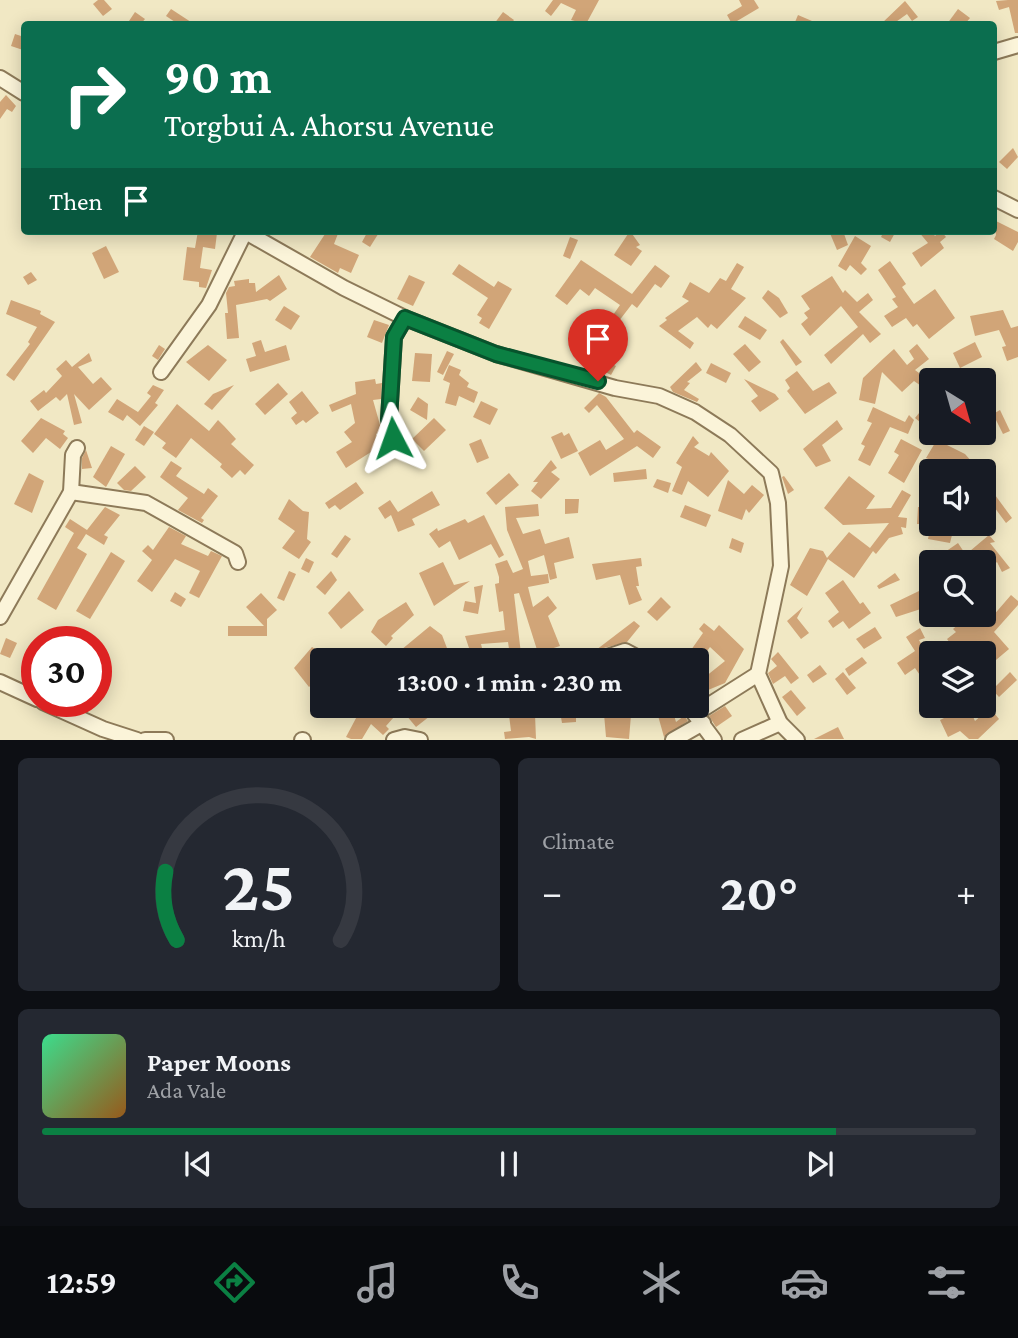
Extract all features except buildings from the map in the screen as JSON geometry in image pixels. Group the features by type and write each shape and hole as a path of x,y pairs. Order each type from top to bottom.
{"street":[{"path":"997,51 1018,45"},
{"path":"0,78 21,91"},
{"path":"997,200 1018,210"},
{"path":"161,372 209,305 243,235"},
{"path":"252,235 344,288 405,318 496,354 615,388 659,396 695,412 730,435 771,473 778,503 781,565 758,674 779,723 797,740"},
{"path":"393,438 389,419 394,337 405,318"},
{"path":"0,617 71,492 73,455 76,448"},
{"path":"71,492 146,503 235,553 238,562"},
{"path":"709,705 758,674"},
{"path":"0,682 21,692"},
{"path":"70,717 100,734 137,740"},
{"path":"673,740 692,718"},
{"path":"698,718 714,740"},
{"path":"741,740 779,723"},
{"path":"394,740 405,737 420,740"},
{"path":"145,740 166,740"}],"route":[{"path":"393,438 389,419 394,337 405,318 496,354 598,381"}]}
